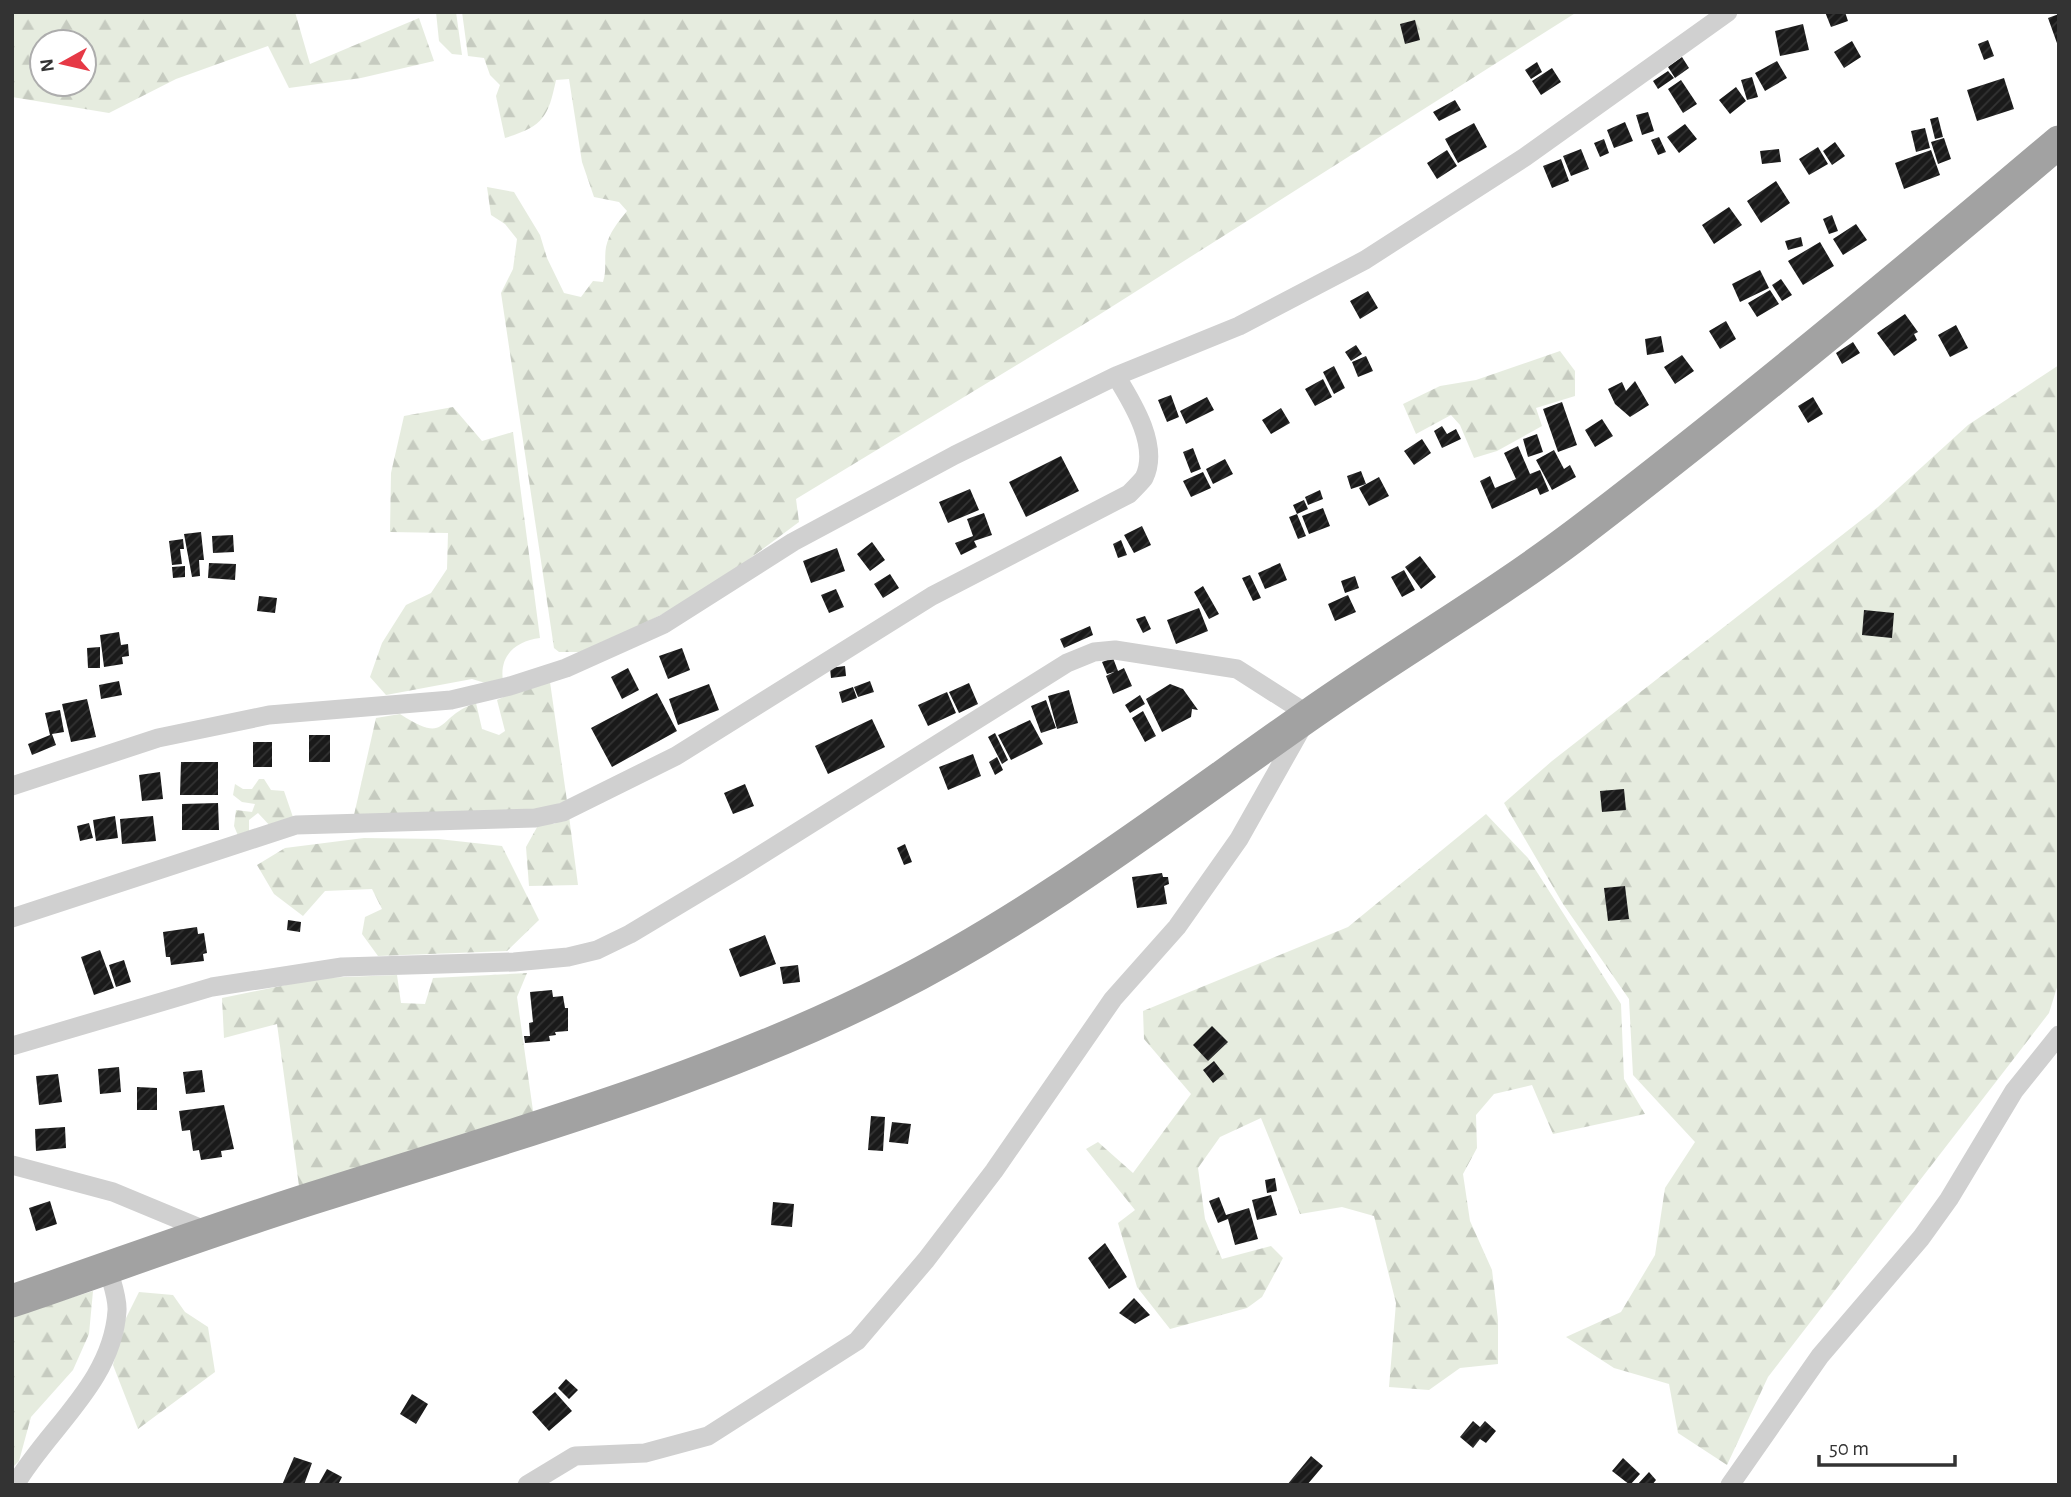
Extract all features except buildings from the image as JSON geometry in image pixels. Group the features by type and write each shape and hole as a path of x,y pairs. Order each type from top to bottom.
{"highway":[{"path":"12,1301 207,1231 613,1102 764,1047 889,989 976,943 1192,800 1309,715 1573,537 1930,251 2059,142"}],"street":[{"path":"12,786 158,738 269,715 451,700 566,668 664,624 793,542 956,455 1116,376 1240,326 1365,260 1525,157 1728,12"},
{"path":"12,918 296,825 535,818 563,812 676,756 756,708 842,649 932,596 1129,494 1143,478 1147,446 1135,406 1116,376"},
{"path":"12,1046 212,987 342,967 514,962 568,957 597,950 630,934 740,868 1067,663 1094,652 1115,650 1237,669 1309,715 1239,839 1177,927 1113,999 995,1171 926,1260 858,1341 708,1436 645,1453 575,1456 527,1485"},
{"path":"1730,1485 1820,1356 1877,1286 1921,1238 1949,1199 2014,1091 2059,1035"},
{"path":"12,1165 113,1192 207,1231"},
{"path":"15,1485 98,1376 113,1334 117,1308 108,1268"}],"green space":[{"path":"12,12 295,12 310,64 419,18 434,61 361,78 289,88 268,46 176,79 109,113 12,97"},
{"path":"436,12 456,12 462,55 452,54 439,41"},
{"path":"462,12 1577,12 1094,318 796,499 799,522 699,596 586,652 559,652 554,648 501,293 513,269 517,239 505,224 491,215 487,187 514,192 540,235 547,258 564,293 581,297 593,281 603,282 607,242 627,211 619,202 594,197 582,162 569,79 556,80 550,103 542,119 528,129 505,138 496,96 500,85 490,75 484,58 468,56"},
{"path":"1560,351 1575,371 1575,396 1536,408 1542,426 1497,451 1474,458 1460,425 1451,415 1416,434 1403,404 1440,386 1476,380"},
{"path":"2059,365 2059,981 2049,1013 1768,1377 1727,1465 1678,1433 1669,1384 1614,1368 1566,1337 1621,1312 1655,1255 1665,1188 1695,1142 1633,1075 1629,999 1563,904 1504,803 1552,761 1878,507 1968,425"},
{"path":"453,407 482,441 513,432 540,638 524,642 511,651 504,664 503,681 492,685 472,679 386,695 370,677 382,643 406,605 431,593 447,569 448,533 390,532 391,473 404,416"},
{"path":"550,682 567,801 525,814 354,815 376,718 400,714 427,728 435,728 476,703 482,729 499,735 505,731 497,700 519,690"},
{"path":"259,779 264,779 271,790 284,791 294,820 272,828 258,813 249,820 249,833 239,838 234,826 236,810 252,812 255,804 242,802 233,795 235,784 243,789 252,789"},
{"path":"1486,814 1528,858 1621,1004 1624,1079 1645,1114 1553,1134 1532,1085 1494,1094 1476,1115 1477,1148 1463,1174 1470,1221 1492,1270 1498,1320 1498,1364 1460,1368 1429,1390 1389,1387 1396,1303 1374,1216 1342,1207 1300,1214 1261,1118 1220,1137 1198,1168 1205,1219 1222,1259 1271,1246 1283,1258 1262,1297 1247,1308 1170,1329 1137,1287 1118,1223 1135,1210 1086,1149 1098,1142 1133,1173 1191,1094 1144,1039 1143,1011 1348,927"},
{"path":"569,816 578,885 529,886 526,847 541,820 554,824"},
{"path":"364,838 438,839 502,846 539,920 507,951 378,956 362,934 365,917 382,909 372,889 325,891 303,916 274,894 257,865 285,848"},
{"path":"527,973 517,997 534,1118 299,1186 277,1024 224,1038 222,998 320,978 397,975 401,1003 425,1004 433,978"},
{"path":"93,1291 89,1334 73,1370 31,1417 19,1461 12,1468 12,1316"},
{"path":"139,1292 173,1295 185,1312 208,1327 215,1372 138,1429 113,1365 124,1322"}]}
